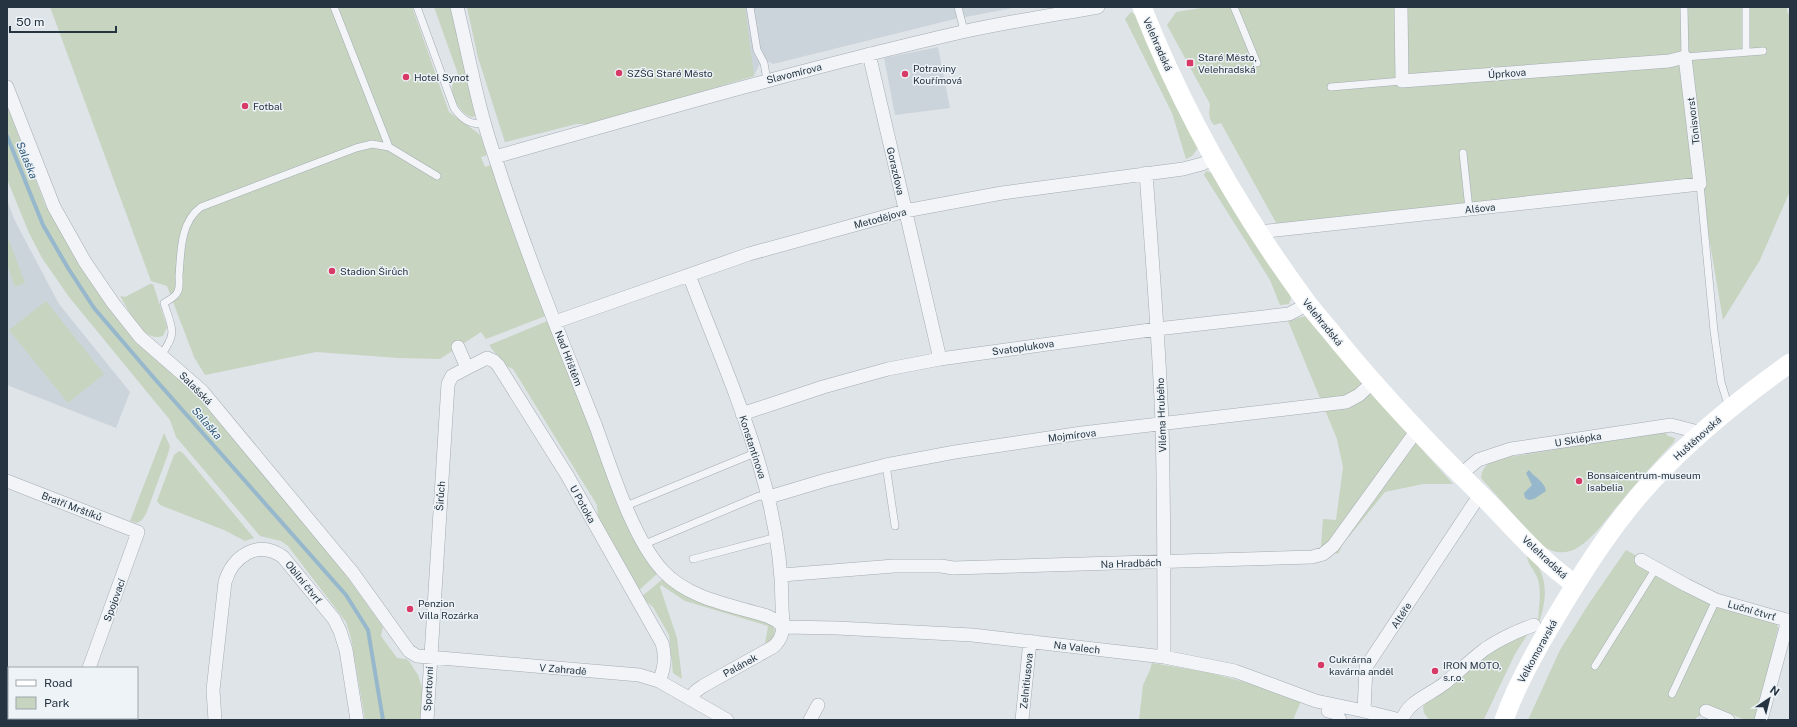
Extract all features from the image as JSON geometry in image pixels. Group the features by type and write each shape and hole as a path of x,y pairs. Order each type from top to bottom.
{"street":[{"name":"Nad Hřištěm","path":"457,7 484,123 494,157 555,322 626,506 645,544 653,559 665,573 689,591 767,616 777,621 784,627"},
{"name":"Slavomírova","path":"494,157 767,80 869,54 964,32 1098,7"},
{"name":"Velehradská","path":"1142,7 1170,71 1214,158 1259,232 1308,304 1373,382 1417,430 1550,564 1575,584"},
{"path":"1401,7 1402,81"},
{"name":"Gorazdova","path":"869,54 940,358"},
{"name":"Úprkova","path":"1402,81 1669,61 1685,57"},
{"name":"Tönisvorst","path":"1685,57 1700,184"},
{"name":"Salašská","path":"7,87 54,207 68,234 95,277 134,330 207,397 353,573 404,647 413,654 430,657"},
{"name":"Metodějova","path":"555,322 749,254 905,210 1002,193 1183,169 1202,164 1214,158"},
{"name":"Viléma Hrubého","path":"1146,173 1162,425 1164,657"},
{"name":"Alšova","path":"1259,232 1700,184"},
{"name":"Konstantinova","path":"689,275 742,414 769,497 777,537 782,575 784,627"},
{"name":"Svatoplukova","path":"742,414 823,387 888,369 940,358 1157,329 1289,314 1308,304"},
{"path":"458,347 467,368"},
{"name":"U Potoka","path":"467,368 487,358 491,359 498,365 567,475 662,643 665,656 663,672 659,681"},
{"name":"Huštěnovská","path":"1575,584 1599,548 1629,508 1652,481 1729,409 1790,363"},
{"name":"Širůch","path":"430,657 448,384 452,376 467,368"},
{"name":"Mojmírova","path":"769,497 826,480 955,452 1024,441 1346,402 1359,395 1373,382"},
{"name":"U Sklépka","path":"1460,475 1478,460 1511,449 1671,425 1702,433"},
{"name":"Na Hradbách","path":"782,575 894,566 942,566 953,568 1164,562 1312,556 1323,554 1333,546 1417,430"},
{"name":"Bratří Mrštíků","path":"7,481 138,532"},
{"name":"Altéře","path":"1364,711 1366,667 1475,502 1482,496"},
{"name":"Spojovací","path":"89,667 138,532"},
{"name":"Obilní čtvrť","path":"215,720 213,690 226,582 230,571 238,559 246,554 261,550 273,551 283,557 337,624 346,650 356,720"},
{"name":"Luční čtvrť","path":"1642,560 1716,600 1789,620 1761,720"},
{"name":"Velkomoravská","path":"1504,720 1517,688 1530,662 1575,584"},
{"path":"1364,711 1401,720 1412,704 1444,684 1486,649 1502,639 1534,625"},
{"name":"Na Valech","path":"784,627 893,630 972,635 1164,657 1235,671 1316,700 1364,711"},
{"name":"Palánek","path":"690,699 703,686 773,647 783,634 784,627"},
{"name":"Zelnitiusova","path":"1022,720 1030,641"},
{"name":"V Zahradě","path":"430,657 639,675 659,681 727,720"},
{"name":"Sportovní","path":"427,720 430,657"},
{"path":"810,720 818,705"},
{"path":"1328,711 1336,713 1340,720"},
{"path":"1706,711 1728,720"}],"lane":[{"path":"334,7 389,147"},
{"path":"417,7 454,108 460,117 469,123 477,125 484,123"},
{"path":"750,7 757,50 764,63 767,80"},
{"path":"958,7 964,32"},
{"path":"1234,7 1257,63"},
{"path":"1684,7 1685,57 1763,51"},
{"path":"1746,7 1746,52"},
{"path":"1331,87 1402,81"},
{"path":"161,355 169,345 173,335 164,303 172,299 178,292 181,247 188,220 200,207 356,148 372,144 389,147 437,176"},
{"path":"1463,153 1469,209"},
{"path":"1700,184 1714,331 1721,382 1729,409"},
{"path":"626,506 755,453"},
{"path":"886,466 895,526"},
{"path":"645,544 759,496 769,497"},
{"path":"693,560 777,537"},
{"path":"1595,666 1656,568"},
{"path":"1672,694 1716,600"}],"shaded area":[{"name":"SZŠG Staré Město","path":"467,7 1018,7 955,19 773,64 769,62 764,63 759,65 754,76 593,124 576,124 505,142 478,57"},
{"path":"938,47 950,108 895,115 884,58"},
{"path":"7,200 14,219 59,304 130,392 116,428 7,385"}],"green space":[{"path":"50,7 412,7 449,112 481,136 487,155 481,157 485,167 491,165 548,315 486,339 481,332 440,359 399,358 316,352 205,375 194,357 167,286 151,281"},
{"path":"434,7 451,7 476,115 473,117 462,111 452,92 453,83 458,74"},
{"name":"SZŠG Staré Město","path":"467,7 745,7 754,76 593,124 576,124 505,142 478,57"},
{"path":"1208,7 1787,7 1787,12 1790,15 1790,191 1760,260 1723,320 1700,184 1280,230 1221,123 1214,125 1211,120 1209,113 1210,104 1167,25 1176,12"},
{"path":"1131,12 1137,16 1198,148 1192,156 1186,159 1172,113 1125,19"},
{"path":"7,106 46,207 141,345 194,391 340,567 383,627 381,636 397,658 406,659 409,661 418,675 423,690 421,719 365,720 351,638 346,622 288,546 281,541 260,536 176,437 170,420 69,297 42,258 29,233 7,179"},
{"path":"1206,171 1212,173 1289,292 1291,298 1289,304 1280,305 1270,280 1204,175"},
{"path":"7,235 25,283 15,287 7,264"},
{"path":"150,284 153,284 167,327 163,336 155,337 149,335 143,330 132,317 120,296 125,297"},
{"path":"46,301 104,374 68,403 9,330"},
{"path":"1305,316 1313,321 1400,425 1453,484 1423,484 1385,492 1343,544 1338,554 1321,546 1323,519 1336,520 1343,467 1337,439 1288,321"},
{"path":"550,320 658,573 637,592 598,518 597,505 513,369 504,365 489,345"},
{"path":"1665,432 1668,436 1675,438 1674,442 1639,480 1594,534 1583,544 1568,552 1555,552 1542,546 1481,478 1486,466 1497,459"},
{"path":"164,433 170,446 146,514 142,520 137,523 130,521"},
{"path":"179,451 183,453 254,538 245,541 224,530 160,505 157,501 174,455"},
{"path":"1626,550 1702,592 1776,621 1778,628 1758,713 1754,719 1745,720 1709,705 1704,715 1697,717 1695,720 1528,720 1560,650 1588,605"},
{"path":"1529,555 1541,571 1545,588 1545,598 1538,625 1540,596 1539,585 1537,577 1530,566 1527,557"},
{"path":"664,578 771,623 775,632 769,645 765,644 768,626 685,601 661,585 660,587 677,638 682,679 673,673 669,635 653,607 641,597"},
{"path":"1529,632 1515,654 1483,720 1430,720 1426,716 1423,709 1425,702 1505,643"},
{"path":"1152,663 1207,672 1267,688 1301,701 1293,720 1139,720 1143,685"}],"water":[{"path":"1529,470 1542,482 1546,491 1534,499 1529,500 1525,498 1524,493 1532,485 1526,473"}],"waterway":[{"name":"Salaška","path":"7,136 43,225 68,268 94,308 346,595 368,630 383,720"}],"place":[{"name":"Staré Město, Velehradská","path":"1190,63"},
{"name":"SZŠG Staré Město","path":"619,73"},
{"name":"Potraviny Kouřímová","path":"905,74"},
{"name":"Hotel Synot","path":"406,77"},
{"name":"Fotbal","path":"245,106"},
{"name":"Stadion Širůch","path":"332,271"},
{"name":"Bonsaicentrum-museum Isabelia","path":"1579,481"},
{"name":"Penzion Villa Rozárka","path":"410,609"},
{"name":"Cukrárna kavárna anděl","path":"1321,665"},
{"name":"IRON MOTO, s.r.o.","path":"1435,671"}]}
